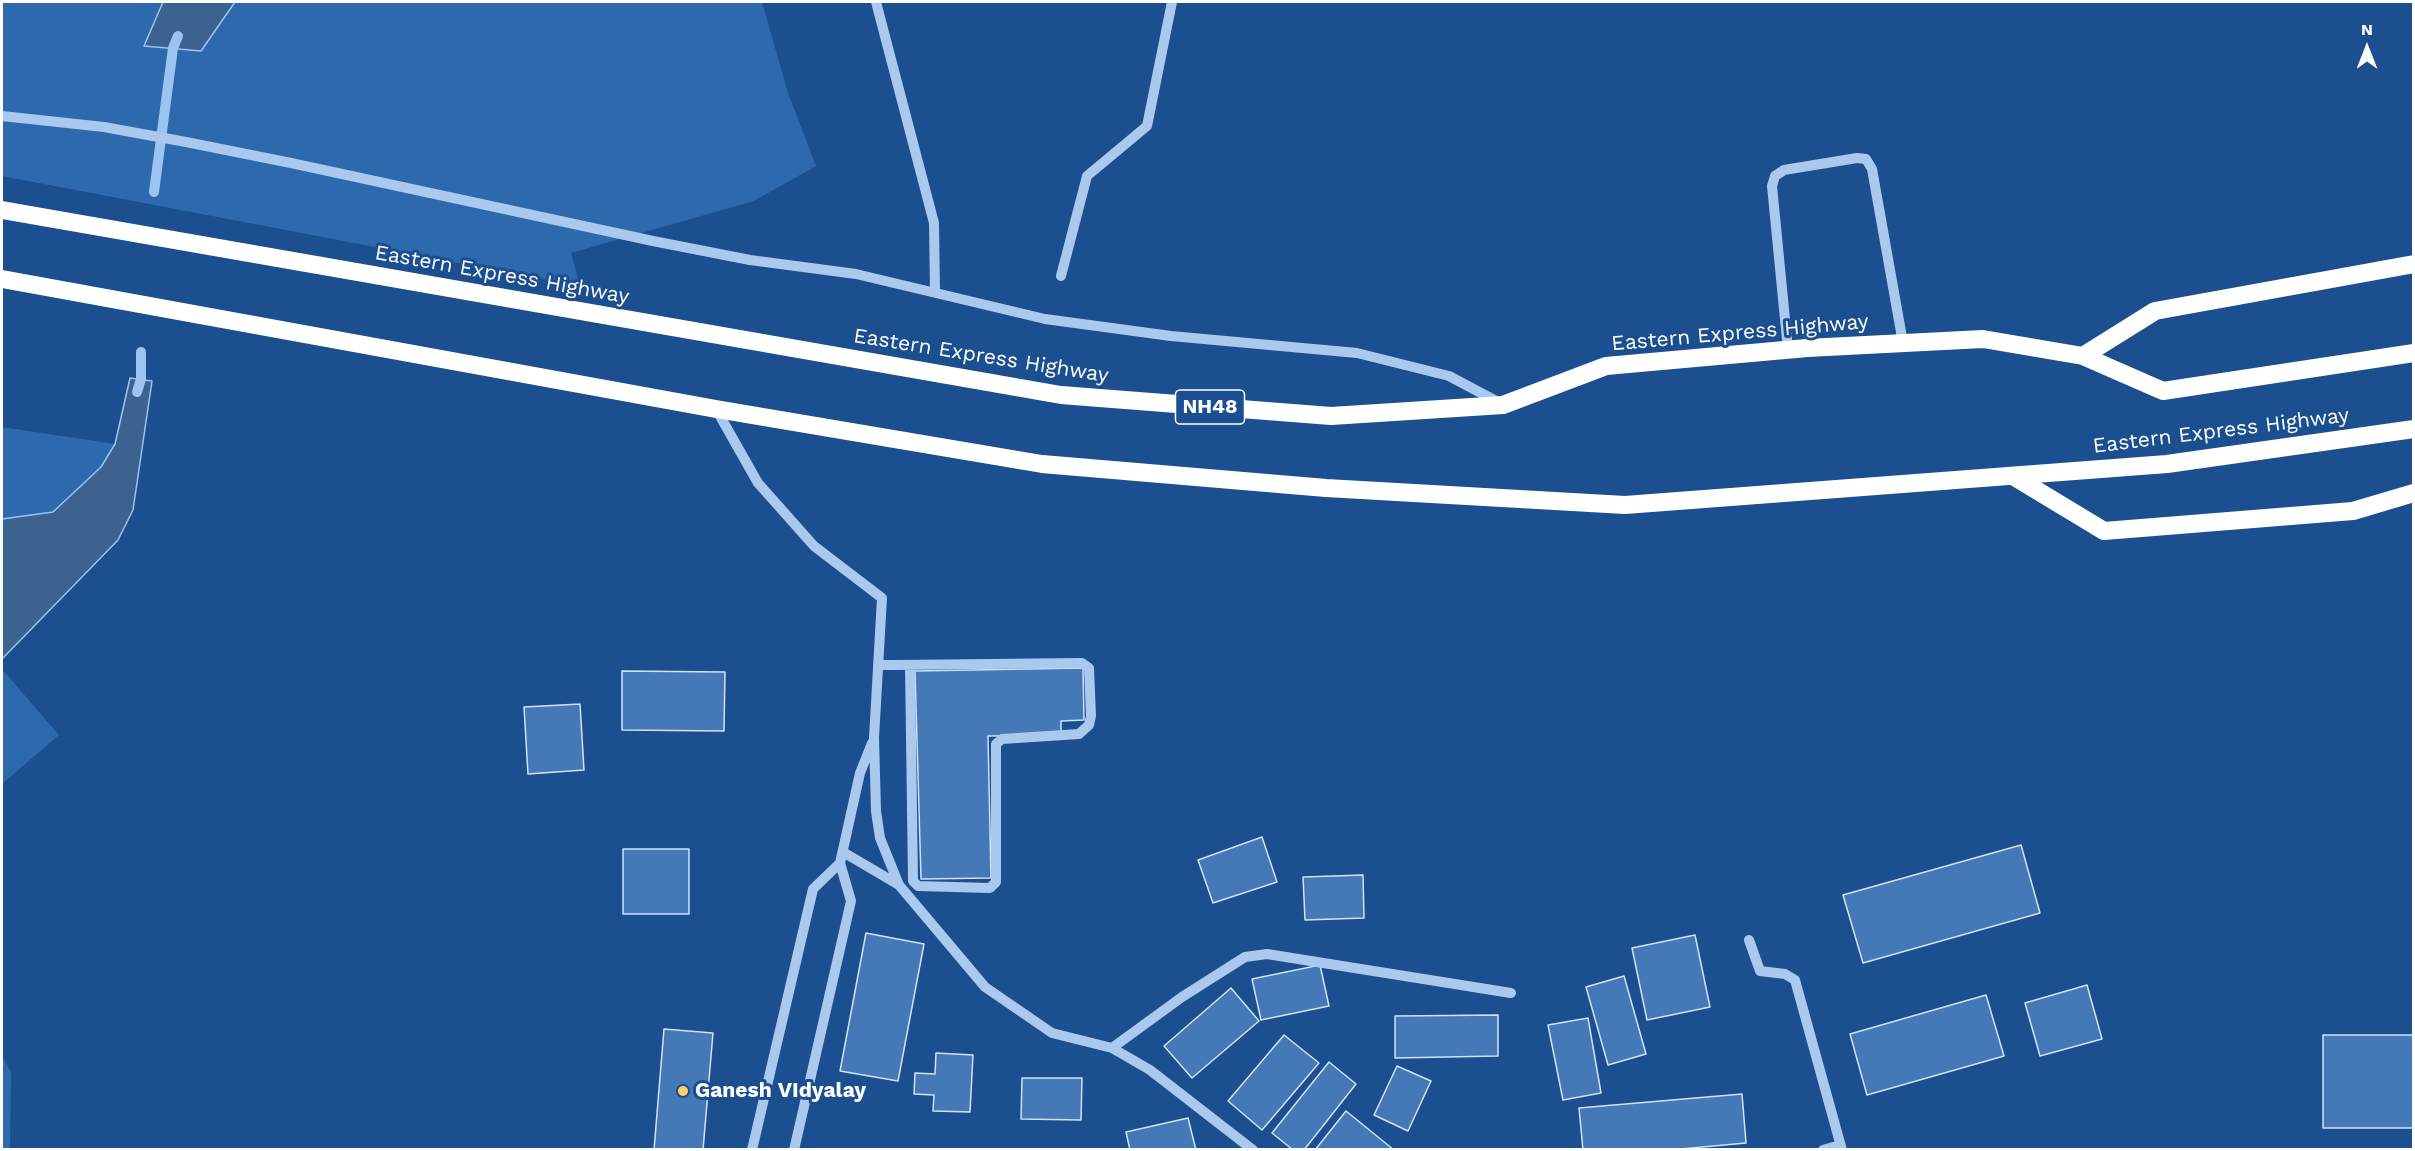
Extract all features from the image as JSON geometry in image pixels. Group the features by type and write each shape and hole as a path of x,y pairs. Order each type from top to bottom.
{"highway":[{"name":"Eastern Express Highway","path":"2,210 1061,394 1331,416 1503,405 1606,366 1788,350 1903,343 1983,339 2083,356 2163,391 2414,353"},
{"path":"2083,356 2155,311 2414,264"},
{"name":"Eastern Express Highway","path":"2,279 716,409 1057,466 1326,488 1625,505 2167,464 2414,429"},
{"path":"2013,476 2104,531 2353,510 2414,494"}],"street":[{"path":"876,2 934,223 935,292"},
{"path":"1061,276 1087,176 1147,126 1172,2"},
{"path":"2,116 104,127 291,162 654,242 750,260 856,274 1045,319 1171,336 1357,353 1449,376 1503,405"},
{"path":"1788,350 1772,186 1775,176 1784,170 1857,158 1866,159 1872,169 1903,343"},
{"path":"716,409 759,483 814,546 882,598 874,738 876,811 880,838 899,885 985,987 1052,1033 1112,1048 1150,1070 1253,1149"},
{"path":"878,665 1082,663 1089,668 1091,716 1089,725 1079,734 1002,739 996,744 996,882 990,888 918,886 913,881 910,665"},
{"path":"794,1149 851,901 841,857 860,774 874,738"},
{"path":"841,857 899,885"},
{"path":"752,1149 813,889 841,857"},
{"path":"1749,940 1760,971 1785,974 1795,980 1841,1147 1822,1149"},
{"path":"1112,1048 1182,997 1245,957 1267,954 1511,993"}],"shaded area":[{"path":"2,2 762,2 788,93 816,166 754,201 571,253 580,286 2,176"},
{"path":"163,2 235,2 201,51 144,46"},
{"path":"130,378 152,381 133,510 118,540 2,659 2,519 53,512 101,467 115,444"},
{"path":"2,427 115,444 101,467 53,512 2,519"},
{"path":"2,669 59,735 2,784"},
{"path":"2,1056 11,1072 10,1149 2,1149"}],"building":[{"path":"1083,668 1084,720 1061,721 1061,735 988,736 991,878 921,879 915,671"},
{"path":"622,671 725,672 724,731 622,730"},
{"path":"580,704 584,770 528,774 524,707"},
{"path":"1262,837 1277,882 1213,903 1198,860"},
{"path":"2021,845 2040,913 1863,963 1843,895"},
{"path":"623,849 689,849 689,914 623,914"},
{"path":"1363,875 1364,918 1305,920 1303,877"},
{"path":"866,933 924,944 898,1081 840,1071"},
{"path":"1695,935 1710,1007 1647,1020 1632,948"},
{"path":"1320,965 1329,1006 1261,1020 1252,979"},
{"path":"1624,976 1646,1054 1608,1065 1586,987"},
{"path":"2087,985 2102,1039 2040,1056 2025,1003"},
{"path":"1231,988 1259,1021 1192,1078 1164,1046"},
{"path":"1986,995 2004,1056 1867,1095 1850,1034"},
{"path":"1498,1015 1498,1056 1395,1058 1395,1016"},
{"path":"1588,1018 1601,1093 1563,1100 1548,1025"},
{"name":"Ganesh VIdyalay","path":"664,1029 713,1033 703,1150 654,1150"},
{"path":"1284,1035 1319,1063 1262,1130 1228,1101"},
{"path":"2323,1035 2414,1035 2414,1128 2323,1128"},
{"path":"936,1053 973,1055 970,1112 933,1111 934,1095 914,1094 915,1073 935,1074"},
{"path":"1329,1062 1356,1084 1304,1150 1293,1150 1272,1133"},
{"path":"1397,1066 1431,1081 1408,1131 1374,1115"},
{"path":"1022,1078 1082,1078 1081,1120 1021,1119"},
{"path":"1742,1094 1746,1143 1670,1150 1583,1150 1579,1108"},
{"path":"1346,1111 1394,1150 1315,1150"},
{"path":"1188,1118 1196,1150 1130,1150 1126,1132"}],"waterway":[{"path":"154,192 173,48 178,36"},
{"path":"137,392 141,379 141,352"}],"place":[{"name":"Ganesh VIdyalay","path":"683,1091"}]}
